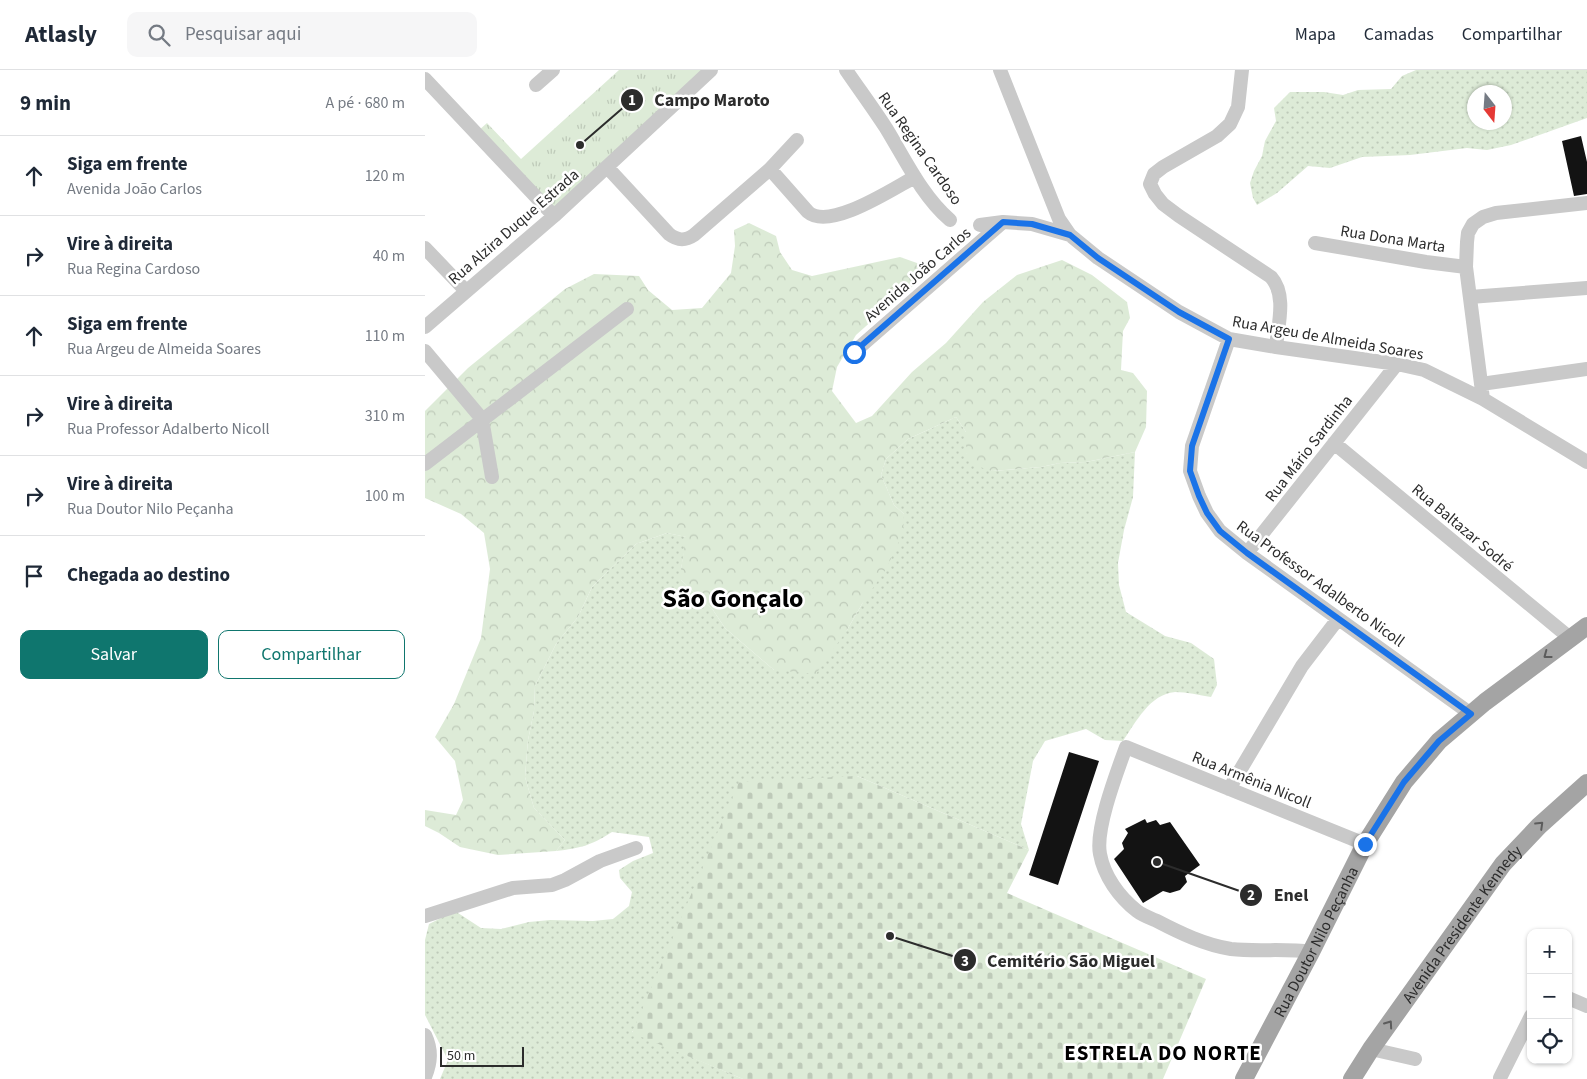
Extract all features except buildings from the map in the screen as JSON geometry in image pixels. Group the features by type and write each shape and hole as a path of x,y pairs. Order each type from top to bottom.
{"main road":[{"name":"Rua Doutor Nilo Peçanha","path":"1244,1079 1365,844 1404,782 1439,741 1471,714 1587,626"},
{"name":"Avenida Presidente Kennedy","path":"1352,1079 1371,1049 1503,864 1539,826 1587,783"}],"street":[{"path":"537,85 553,70"},
{"name":"Rua Alzira Duque Estrada","path":"425,327 553,216 711,70"},
{"name":"Rua Regina Cardoso","path":"846,70 915,176 944,215 950,220"},
{"name":"Rua Argeu de Almeida Soares","path":"1000,70 1056,211 1070,235 1098,258 1179,312 1229,339 1397,364 1424,370 1483,399 1587,462"},
{"path":"1242,70 1238,106 1229,124 1217,136 1163,167 1154,174 1151,184 1155,194 1163,204 1271,277 1276,283 1279,291 1280,305 1276,347"},
{"path":"425,79 553,216"},
{"path":"607,167 669,234 680,240 688,239 770,169 797,140"},
{"path":"770,169 811,215 820,217 835,216 852,211 915,176"},
{"path":"1483,399 1466,267 1468,233 1473,224 1483,217 1587,203"},
{"path":"980,225 1003,222 1032,224 1070,235"},
{"name":"Avenida João Carlos","path":"854,352 1003,222"},
{"name":"Rua Dona Marta","path":"1315,243 1466,267"},
{"path":"425,248 466,290"},
{"path":"1471,297 1587,288"},
{"path":"425,464 627,309"},
{"name":"Rua Professor Adalberto Nicoll","path":"1229,339 1192,446 1190,471 1207,513 1220,531 1247,553 1471,714"},
{"path":"425,351 482,419 492,477"},
{"name":"Rua Mário Sardinha","path":"1247,553 1397,364"},
{"path":"1481,384 1587,369"},
{"name":"Rua Baltazar Sodré","path":"1334,443 1570,638"},
{"path":"1570,452 1587,449"},
{"path":"1229,789 1302,666 1338,618"},
{"name":"Rua Armênia Nicoll","path":"1311,952 1294,949 1245,950 1213,945 1181,933 1138,912 1119,894 1106,872 1100,853 1101,832 1126,747 1365,844"},
{"path":"425,916 513,888 552,885 600,861 636,848"},
{"path":"1572,1000 1587,1006"},
{"path":"1500,1078 1530,1019"},
{"path":"425,1035 430,1045 431,1056 425,1077"},
{"path":"1371,1049 1415,1059"}],"green space":[{"path":"619,70 704,70 553,210 478,131 487,123 521,159"},
{"path":"1416,70 1587,70 1587,118 1511,145 1487,150 1467,148 1410,155 1362,157 1330,168 1308,166 1277,193 1257,205 1253,198 1250,183 1262,156 1265,141 1276,121 1274,108 1290,92 1324,92 1343,95 1358,90 1391,89 1402,76"},
{"path":"749,223 776,236 780,252 792,270 812,276 900,257 931,268 905,294 856,335 837,367 832,391 856,423 872,416 912,372 946,343 983,302 1017,275 1062,260 1092,275 1127,302 1130,318 1123,331 1121,370 1133,373 1147,391 1146,427 1135,452 1086,462 992,471 971,464 966,453 966,432 956,417 908,439 886,459 881,475 894,505 904,514 903,533 886,569 816,674 774,670 725,628 713,610 681,580 686,537 667,533 636,544 592,587 578,617 556,644 535,686 534,711 528,740 525,777 534,808 565,840 556,851 498,855 460,847 425,826 425,810 456,815 463,800 455,761 435,737 454,704 481,638 490,569 484,533 461,514 425,498 425,411 468,368 565,289 594,274 639,276 648,290 672,310 702,308 731,273 735,246 734,230"},
{"path":"956,417 966,432 966,453 992,471 1086,462 1135,452 1133,497 1118,563 1119,585 1126,612 1165,636 1191,643 1214,659 1217,685 1211,697 1175,692 1158,698 1144,710 1123,741 1105,740 1086,729 1045,741 1033,761 1021,824 1029,850 857,776 632,1032 743,1079 440,1079 448,1060 425,1015 425,940 429,924 455,911 481,928 501,929 529,922 550,920 593,921 613,919 629,906 632,892 620,878 619,870 633,861 653,853 649,837 612,832 585,846 556,851 565,840 534,808 525,777 528,740 534,711 535,686 556,644 578,617 592,587 636,544 667,533 687,537 681,569 681,580 713,610 725,628 774,670 847,630 862,604 904,514 894,505 881,475 886,459 908,439"},
{"path":"857,776 1029,850 1007,893 1206,979 1163,1079 743,1079 632,1033 739,782"}],"place":[{"name":"Campo Maroto","path":"580,145"},
{"name":"Enel","path":"1157,862"},
{"name":"Cemitério São Miguel","path":"890,936"}],"district":[{"name":"São Gonçalo","path":"733,598"},
{"name":"ESTRELA DO NORTE","path":"1163,1053"}],"route":[{"path":"854,352 1003,222 1032,224 1070,235 1098,258 1179,312 1229,339 1192,446 1190,471 1207,513 1220,531 1247,553 1471,714 1439,741 1404,782 1365,844"}]}
